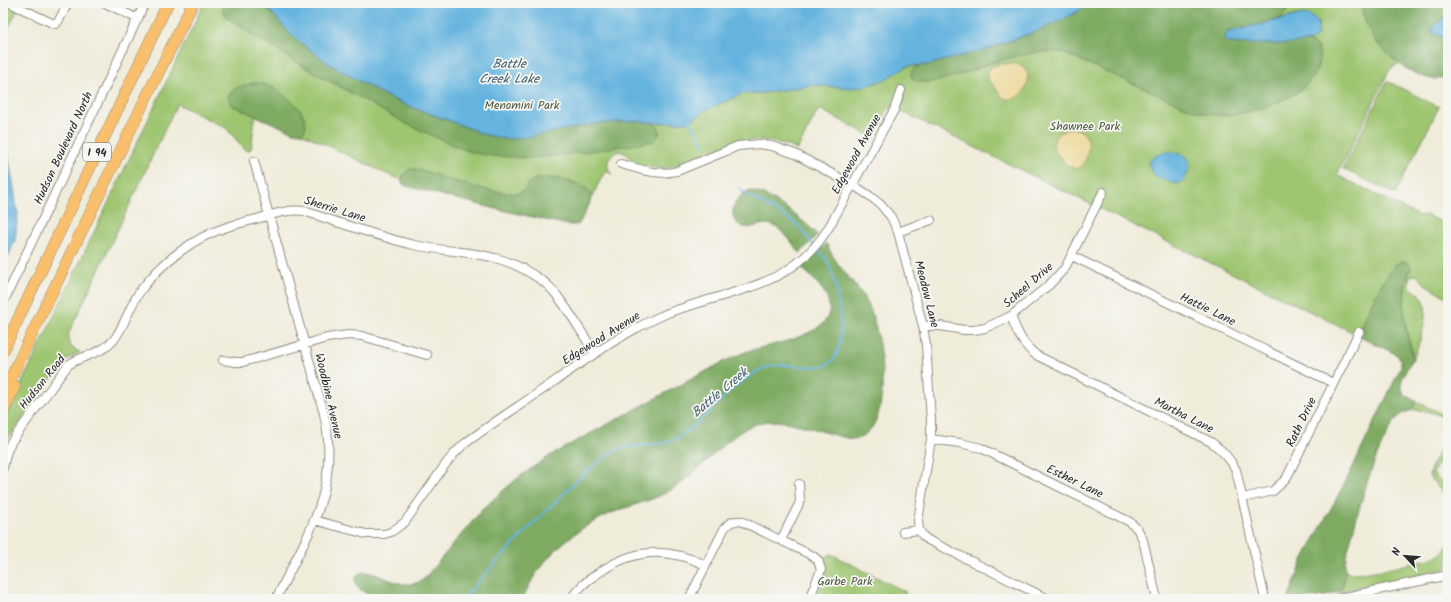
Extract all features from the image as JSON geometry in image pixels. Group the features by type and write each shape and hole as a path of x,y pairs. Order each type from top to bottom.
{"highway":[{"name":"I 94","path":"3,351 168,3"},
{"name":"I 94","path":"3,394 193,3"},
{"path":"3,412 24,366 49,300"},
{"path":"3,344 26,302"}],"street":[{"path":"10,3 56,24 68,3"},
{"path":"106,3 138,19"},
{"name":"Hudson Boulevard North","path":"3,303 145,3"},
{"name":"Edgewood Avenue","path":"314,520 370,534 384,534 398,528 405,522 453,455 463,445 595,353 633,330 674,310 744,290 771,280 797,264 819,243 830,227 896,106 901,90"},
{"name":"Meadow Lane","path":"621,164 652,172 670,173 738,146 759,144 772,146 795,154 853,185 882,205 891,217 898,232 923,326 926,345 931,439 918,514 919,530"},
{"name":"Woodbine Avenue","path":"254,161 324,414 329,444 329,462 321,505 276,599"},
{"name":"Scheel Drive","path":"923,326 940,326 974,330 985,328 1011,316 1057,277 1072,256 1103,192"},
{"name":"Sherrie Lane","path":"82,357 105,348 113,341 140,291 159,269 171,258 195,242 226,227 291,210 304,211 423,247 495,258 511,263 545,283 559,299 595,353"},
{"path":"898,232 931,220"},
{"name":"Hattie Lane","path":"1072,256 1333,383"},
{"name":"Martha Lane","path":"1011,316 1023,343 1036,354 1211,442 1224,452 1231,460 1236,470 1265,599"},
{"name":"Rath Drive","path":"1243,498 1273,491 1286,479 1359,332"},
{"path":"223,360 243,362 304,344 348,335 362,336 427,355"},
{"name":"Hudson Road","path":"3,468 6,454 11,442 68,365 82,357"},
{"name":"Esther Lane","path":"931,439 960,443 981,448 1130,522 1138,530 1143,540 1156,599"},
{"path":"781,540 800,502 799,484"},
{"path":"689,599 724,529 732,522 741,521 813,556 818,560 821,565 821,570 809,599"},
{"path":"903,532 919,530 928,540 1048,599"},
{"path":"571,599 582,585 605,568 616,562 639,554 668,552 681,555 706,565"},
{"path":"1336,599 1448,575"}],"green space":[{"path":"3,3 10,3 19,7 3,39"},
{"path":"204,3 768,3 908,66 927,65 987,49 1037,31 1215,115 1226,115 1264,108 1287,98 1306,85 1311,43 1303,41 1311,41 1315,37 1318,30 1318,22 1303,14 1280,19 1287,10 1289,3 1361,3 1361,7 1376,42 1400,64 1392,67 1388,73 1337,175 1419,216 1426,215 1448,225 1448,298 1425,284 1416,275 1411,276 1409,286 1423,299 1425,314 1420,342 1410,364 1413,354 1407,334 1404,309 1405,287 1411,268 1407,262 1399,262 1362,337 890,106 873,137 819,109 797,150 783,144 770,141 745,141 720,148 675,165 660,168 641,165 631,160 624,153 619,151 616,152 608,161 608,167 612,174 605,171 578,224 556,220 393,177 256,111 251,149 246,151 226,128 177,104 69,333 68,340 70,345 80,352 68,359 59,368 3,448 4,420"},
{"path":"222,3 263,3 267,9 329,64 386,96 483,134 571,128 593,124 635,121 651,122 657,125 659,128 659,135 656,139 650,142 563,155 528,158 493,156 474,153 405,123 310,70 227,18 223,11"},
{"path":"1093,3 1289,3 1285,14 1280,19 1228,32 1226,42 1282,44 1300,41 1309,42 1315,45 1319,50 1317,69 1309,82 1302,89 1291,96 1273,104 1243,113 1222,115 1208,114 1191,109 1061,52 1027,54 1010,58 939,81 918,81 911,77 912,71 915,67 979,51 1014,40 1067,17"},
{"path":"1361,3 1448,3 1448,15 1433,27 1440,36 1448,36 1448,78 1427,78 1402,66 1382,48 1374,37 1367,26"},
{"path":"1387,81 1439,107 1395,194 1343,169"},
{"path":"254,83 272,87 297,106 305,120 306,126 303,132 293,132 231,105 228,97 232,91 239,87"},
{"path":"411,169 417,169 454,181 486,189 513,193 522,192 529,183 535,179 548,178 565,180 581,185 587,189 591,193 590,203 579,224 568,225 492,208 406,186 402,183 402,179 405,173"},
{"path":"748,191 765,195 785,207 818,235 800,253 778,228 770,224 762,224 748,228 738,224 734,219 733,209 739,198"},
{"path":"826,243 837,263 860,291 869,306 874,319 878,338 881,359 881,403 876,421 866,434 852,439 784,422 773,421 755,424 728,441 684,481 674,488 659,496 612,513 571,537 558,547 547,559 538,571 523,599 380,599 359,589 355,582 356,577 362,572 377,575 399,583 415,583 423,580 481,511 519,477 548,457 723,362 745,352 801,336 814,330 824,321 829,311 827,298 819,285 801,267"},
{"path":"1402,261 1407,262 1411,266 1405,287 1404,309 1407,334 1413,357 1402,379 1401,386 1404,394 1415,401 1416,405 1412,410 1399,416 1382,444 1364,492 1346,557 1345,579 1342,588 1327,596 1288,599 1303,560 1348,477 1401,367 1401,360 1397,355 1362,337 1365,330 1361,328 1384,280 1396,264"},
{"path":"1414,400 1448,417 1448,422 1440,416 1430,412 1419,410 1409,411 1414,408"},
{"path":"1448,435 1448,443 1433,473 1448,487 1448,498 1429,475 1432,465"},
{"path":"1448,545 1448,566 1445,569 1337,593 1342,587 1344,581 1344,566 1345,571 1352,573 1375,571 1435,557 1441,554"},
{"name":"Garbe Park","path":"831,554 906,592 903,599 814,599 824,579 826,569 823,559"}],"sand":[{"path":"1001,64 1018,64 1025,69 1028,75 1026,88 1017,97 1010,99 1003,98 992,83 989,82 987,73 991,67"},
{"path":"1072,128 1079,130 1084,134 1088,143 1085,161 1082,167 1076,169 1065,164 1055,151 1054,147 1055,139 1058,135 1064,130"}],"water":[{"name":"Battle Creek Lake","path":"263,3 1093,3 1064,19 1037,31 987,49 965,55 927,65 908,66 886,79 870,85 852,88 812,85 765,93 742,94 706,110 689,122 658,123 635,121 593,124 529,137 504,139 483,134 409,106 386,96 329,64 293,37"},
{"path":"1303,14 1313,17 1318,25 1316,38 1307,42 1256,44 1232,43 1226,42 1224,39 1228,32"},
{"path":"1448,15 1448,36 1440,36 1433,33 1432,29 1436,24"},
{"path":"3,122 18,214 15,240 3,270"},
{"path":"1163,152 1179,153 1187,157 1189,161 1190,166 1186,176 1178,184 1163,180 1151,171 1149,161"}],"waterway":[{"name":"Battle Creek","path":"689,122 694,127 704,144"},
{"name":"Battle Creek","path":"739,189 796,224 814,246"},
{"name":"Battle Creek","path":"463,599 494,564 578,479 612,453 629,447 672,441 689,430 727,394 747,378 761,370 771,366 781,365 817,367 829,364 838,351 841,327 840,312 832,272 826,259 817,249"}],"park label":[{"name":"Menomini Park","path":"522,105"},
{"name":"Shawnee Park","path":"1085,126"}]}
